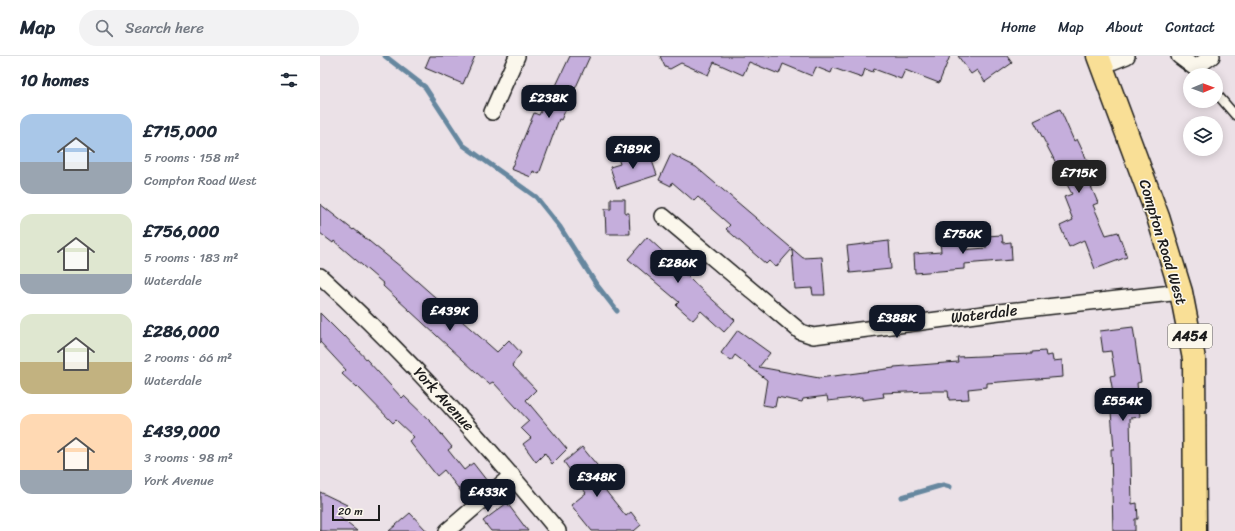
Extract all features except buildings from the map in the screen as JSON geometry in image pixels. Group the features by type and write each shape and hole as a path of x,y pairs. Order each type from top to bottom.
{"highway":[{"name":"Compton Road West","path":"1100,61 1158,217 1182,292 1194,359 1195,531"}],"street":[{"path":"492,112 517,56"},
{"path":"1100,61 1127,56"},
{"path":"1180,56 1194,68"},
{"path":"1202,68 1212,56"},
{"name":"Waterdale","path":"663,216 801,332 814,336 999,312 1182,292"},
{"name":"York Avenue","path":"320,276 362,315 458,413 558,531"},
{"path":"447,531 512,475"}],"lane":[{"path":"1223,101 1235,115"}],"waterway":[{"path":"385,56 425,87 463,145 536,197 560,227 596,284 617,311"},
{"path":"902,497 943,485 950,487"}]}
